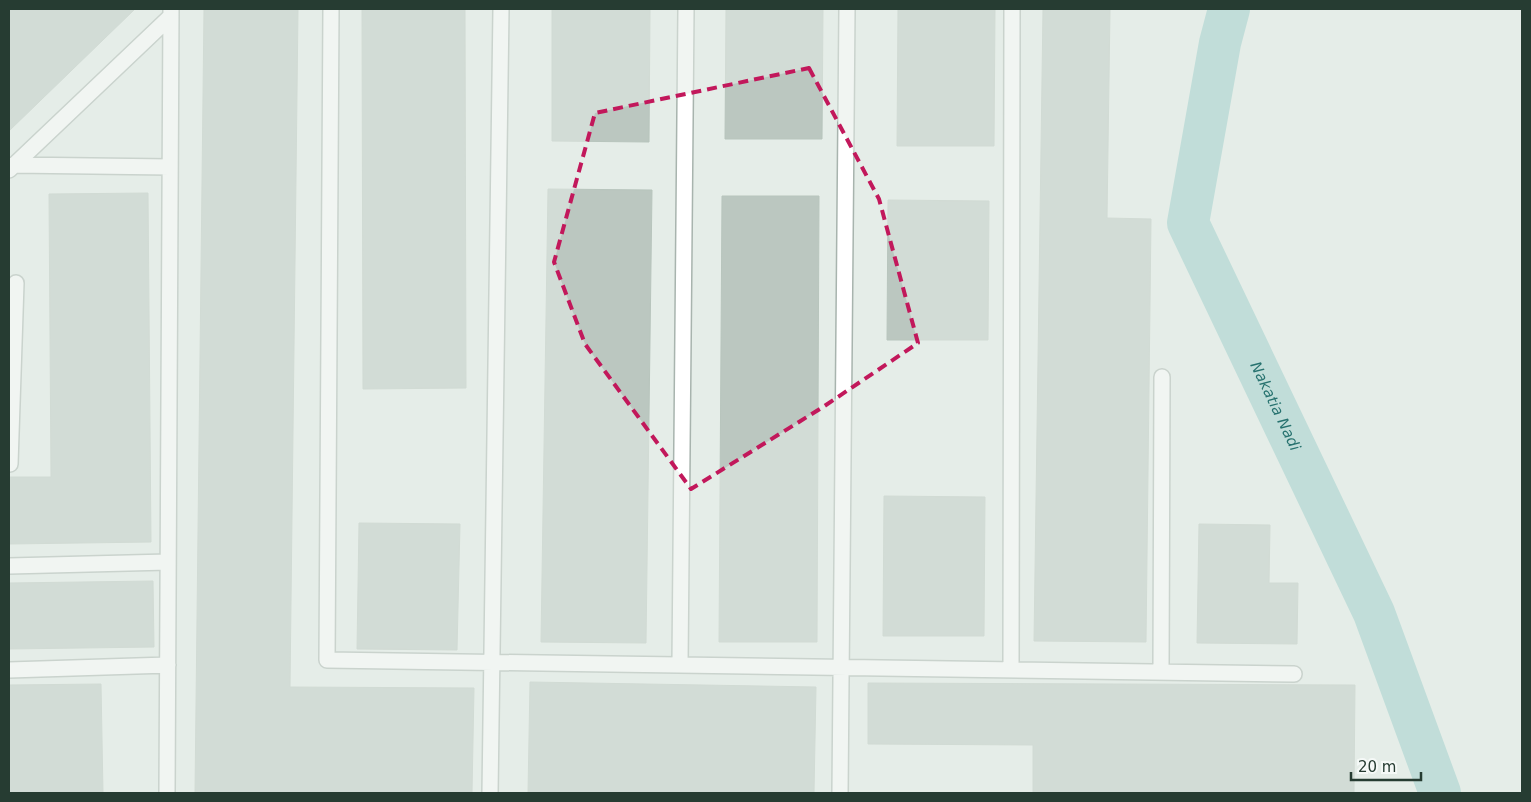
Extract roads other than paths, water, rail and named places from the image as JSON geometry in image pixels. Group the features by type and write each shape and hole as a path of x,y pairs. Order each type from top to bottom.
{"street":[{"path":"331,9 326,660 1294,674"},
{"path":"490,793 501,9"},
{"path":"680,664 686,9"},
{"path":"840,793 847,9"},
{"path":"1011,669 1012,9"},
{"path":"11,167 171,12"},
{"path":"167,793 171,12"},
{"path":"11,167 170,167"},
{"path":"10,464 10,404 16,283"},
{"path":"1161,672 1162,377"},
{"path":"9,566 168,562"},
{"path":"9,670 168,665"}],"waterway":[{"name":"Nakatia Nadi","path":"1229,9 1220,43 1188,223 1374,613 1440,793"}]}
